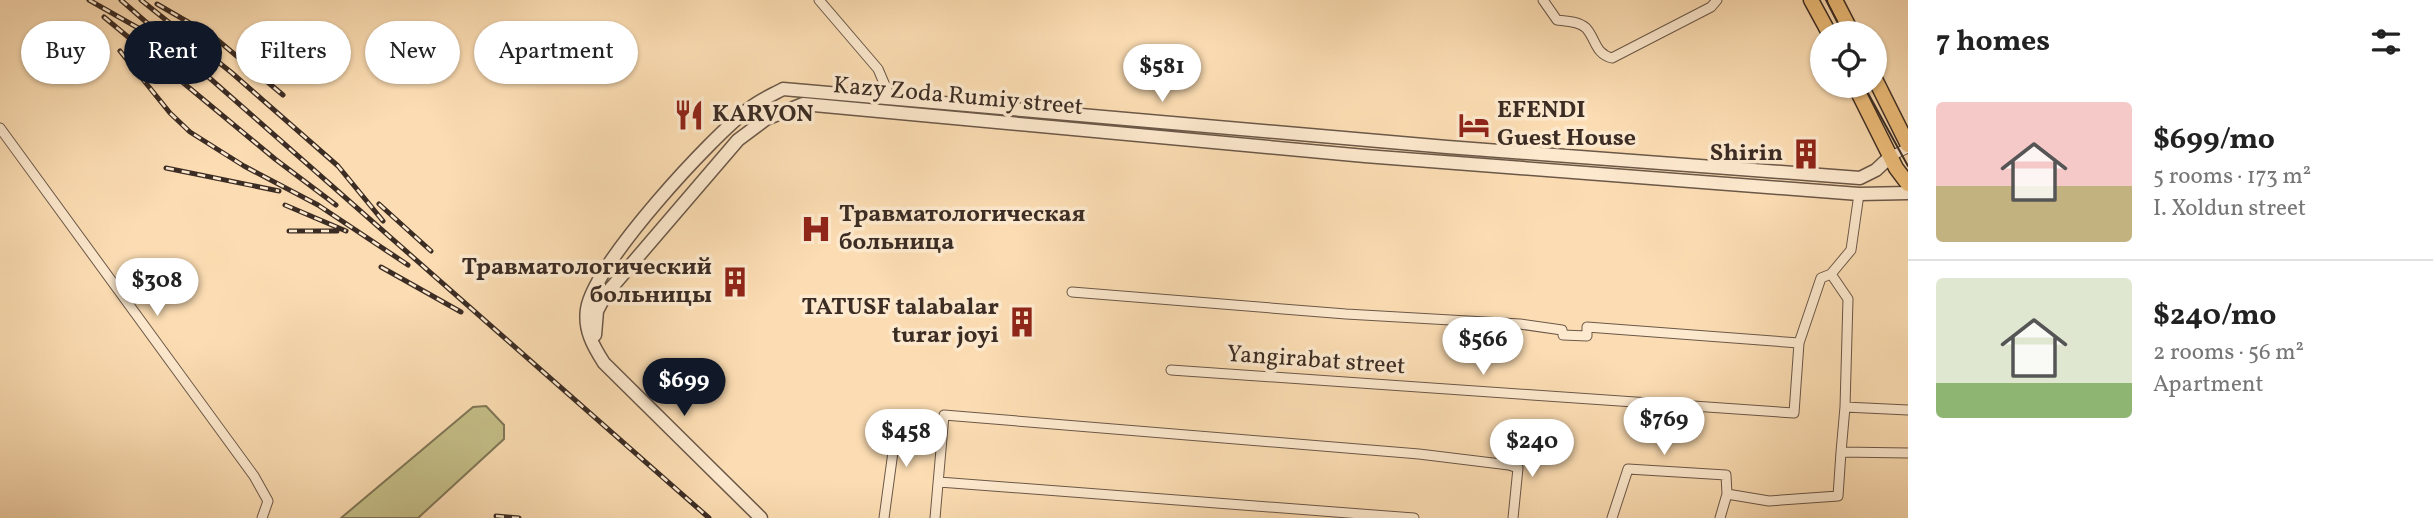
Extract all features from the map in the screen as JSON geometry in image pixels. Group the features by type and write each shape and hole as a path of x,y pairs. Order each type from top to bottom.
{"main road":[{"path":"1811,0 1822,21"},
{"path":"1835,0 1846,21"},
{"path":"1861,98 1908,184"},
{"path":"1884,98 1908,146"}],"street":[{"path":"819,0 878,69 890,97"},
{"path":"1543,0 1557,20 1578,23 1585,27 1598,50 1612,58 1711,7 1717,0"},
{"name":"Kazy Zoda Rumiy street","path":"597,353 587,328 590,298 612,258 681,178 750,108 783,89 1447,147 1860,178 1891,156"},
{"name":"Kazy Zoda Rumiy street","path":"597,353 595,320 606,293 738,140 766,119 803,104 1365,156 1859,194 1908,193"},
{"path":"0,128 254,476 268,501 262,518"},
{"path":"1891,156 1908,146"},
{"path":"1171,370 1794,413 1800,342 1821,278 1831,274 1851,250 1859,194"},
{"path":"1727,495 1769,501 1838,496 1845,407 1848,299 1831,274"},
{"path":"1072,292 1346,314 1520,324 1562,330 1563,335 1587,336 1587,327 1800,342"},
{"path":"597,353 761,518"},
{"path":"1845,407 1908,410"},
{"path":"884,518 898,415"},
{"path":"936,518 944,415 1419,454 1509,465 1518,468 1513,518"},
{"path":"1841,452 1908,453"},
{"path":"1612,518 1628,469 1727,475 1727,495 1720,518"},
{"path":"939,482 1414,518"}],"shaded area":[{"path":"486,406 504,425 504,439 418,518 341,518 473,407"}],"tram line":[{"path":"1826,0 1837,21"},
{"path":"1871,98 1908,166"}],"railway":[{"path":"89,0 126,21"},
{"path":"121,0 709,518"},
{"path":"141,0 232,73 338,166 383,221"},
{"path":"157,4 214,37 283,95"},
{"path":"104,17 275,159 336,205"},
{"path":"120,51 170,113 190,132 244,166 318,205 408,265"},
{"path":"166,168 279,191"},
{"path":"379,204 431,251"},
{"path":"285,205 346,231"},
{"path":"289,231 337,231"},
{"path":"381,267 461,312"},
{"path":"496,516 519,518"}],"place":[{"name":"KARVON","path":"689,115"},
{"name":"EFENDI Guest House","path":"1474,125"},
{"name":"Shirin","path":"1806,154"},
{"name":"Травматологическая больница","path":"816,229"},
{"name":"Травматологический больницы","path":"735,282"},
{"name":"TATUSF talabalar turar joyi","path":"1022,322"}]}
